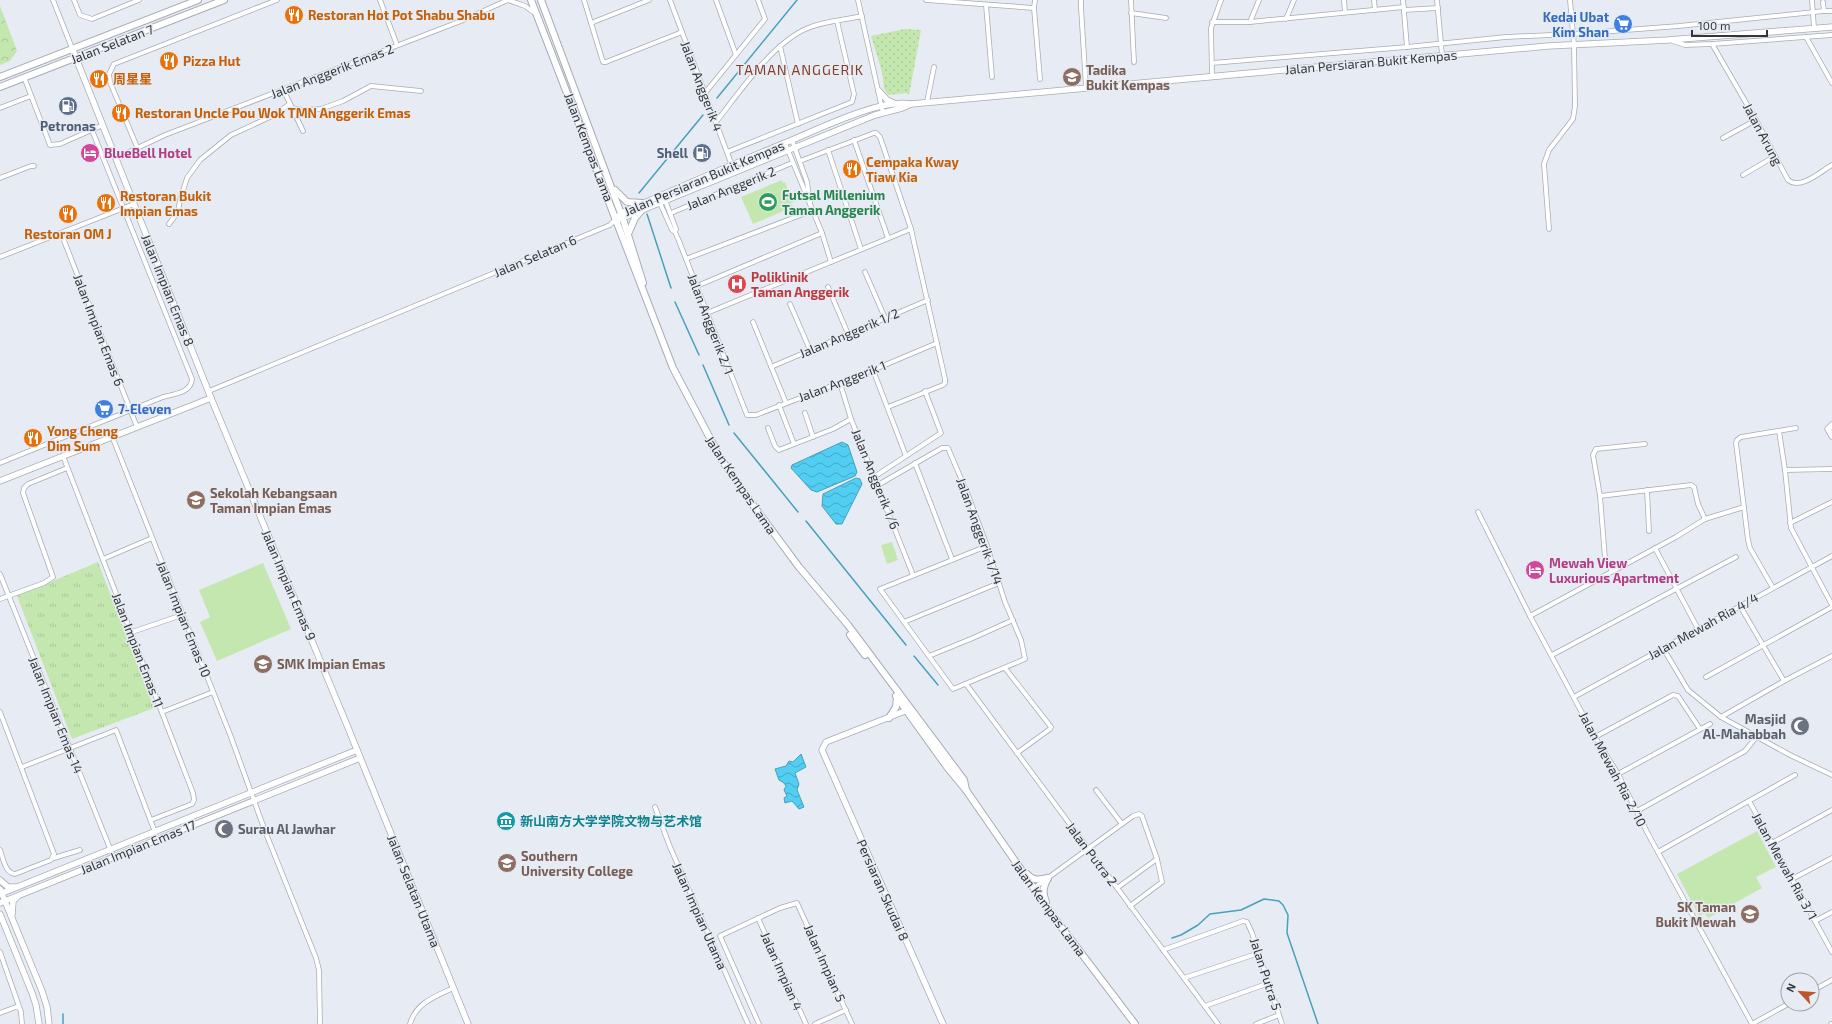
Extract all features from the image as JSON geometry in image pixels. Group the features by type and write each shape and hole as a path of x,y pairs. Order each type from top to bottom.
{"main road":[{"name":"Jalan Selatan 7","path":"0,76 198,0"},
{"name":"Jalan Selatan 7","path":"0,87 224,0"},
{"name":"Jalan Kempas Lama","path":"531,0 628,235 645,295"},
{"name":"Jalan Kempas Lama","path":"542,0 611,185 636,275 673,368 721,459 748,499 799,567 964,780 966,790 1053,916 1135,1024"},
{"path":"611,185 627,202 642,203"},
{"path":"628,235 635,218 641,212"},
{"name":"Jalan Kempas Lama","path":"840,618 857,644 897,697 909,710"},
{"path":"889,718 896,707 897,697"},
{"path":"1008,851 1030,877 1039,880 1048,878"},
{"path":"1048,878 1044,885 1043,893 1053,916"}],"street":[{"path":"53,0 72,48"},
{"path":"74,0 80,15 92,19 139,0"},
{"path":"137,147 110,82 109,74 114,64 277,0"},
{"path":"380,0 397,45"},
{"name":"Jalan Anggerik Emas 2","path":"116,158 137,147 397,45 504,1 508,0 534,11 541,24"},
{"path":"584,0 603,62 682,32"},
{"path":"591,23 649,0"},
{"name":"Jalan Anggerik 4","path":"670,0 734,172"},
{"path":"716,0 736,55"},
{"path":"705,93 765,19 758,0"},
{"path":"858,0 883,113"},
{"path":"926,0 1034,8"},
{"path":"1035,0 1034,8 1040,79"},
{"path":"1081,0 1086,87"},
{"path":"1131,0 1134,62"},
{"path":"1212,77 1211,28 1212,22 1222,0"},
{"path":"1250,22 1259,0"},
{"path":"1286,19 1294,0"},
{"path":"1344,0 1345,12"},
{"path":"1374,0 1375,10"},
{"path":"1403,0 1407,47"},
{"path":"1437,0 1442,56"},
{"path":"1549,229 1544,164 1549,150 1573,119 1575,106 1574,45 1570,0"},
{"path":"1812,0 1814,28"},
{"path":"1823,2 1824,11"},
{"path":"986,5 992,77"},
{"path":"1212,22 1250,22 1345,12 1438,8"},
{"path":"1212,63 1441,44 1506,37 1573,34 1745,20 1813,11 1832,11"},
{"path":"1131,13 1166,18"},
{"path":"716,122 755,74 787,40 809,27 862,16"},
{"path":"727,152 849,104 854,99 837,21"},
{"name":"Jalan Persiaran Bukit Kempas","path":"620,217 641,212 663,201 787,150 883,113 911,104 1442,56 1832,27"},
{"path":"1668,40 1686,44 1712,44 1832,35"},
{"path":"1806,37 1832,83"},
{"name":"Jalan Arung","path":"1712,44 1756,120 1788,180 1792,184 1800,184 1832,165"},
{"path":"780,46 798,124"},
{"name":"Jalan Impian Emas 8","path":"72,48 211,398"},
{"path":"927,102 934,67"},
{"path":"24,77 50,145 60,144 103,125"},
{"path":"292,108 302,110 321,109 343,101 371,86 421,91"},
{"path":"283,89 303,132"},
{"path":"879,91 887,100 896,104"},
{"path":"0,108 31,96"},
{"name":"Jalan Persiaran Bukit Kempas","path":"620,217 642,203 792,140 882,106 903,102 911,104"},
{"path":"169,224 178,212 187,178 200,160 231,135 270,116 290,104"},
{"path":"1723,138 1756,120"},
{"path":"0,463 187,389 192,384 192,379 92,130"},
{"path":"800,161 874,133 880,137 911,228 945,383 888,407"},
{"path":"792,140 809,192 811,210"},
{"path":"854,140 888,238"},
{"path":"785,143 822,234 831,262"},
{"path":"828,150 861,249"},
{"path":"1743,175 1774,156"},
{"name":"Jalan Anggerik 2","path":"670,213 792,163"},
{"path":"0,178 34,166"},
{"name":"Jalan Anggerik 2/1","path":"663,201 670,213 676,229 675,232"},
{"name":"Jalan Anggerik 2/1","path":"663,201 672,230 675,232 697,286 706,313 747,415"},
{"path":"0,256 134,204"},
{"path":"686,259 811,210"},
{"name":"Jalan Selatan 6","path":"209,391 610,225 620,217"},
{"path":"706,313 911,228"},
{"name":"Jalan Impian Emas 6","path":"61,232 136,427"},
{"path":"697,286 822,234"},
{"path":"865,272 885,318"},
{"path":"828,287 848,334"},
{"name":"Jalan Anggerik 1/2","path":"771,367 928,300"},
{"path":"790,304 810,350"},
{"path":"753,322 786,403"},
{"name":"Jalan Anggerik 1","path":"747,415 756,415 840,383 937,342"},
{"path":"873,370 906,456"},
{"name":"Jalan Anggerik 1/6","path":"840,383 852,420 914,575"},
{"path":"874,477 938,436 941,431 925,391"},
{"path":"0,481 211,398"},
{"name":"Jalan Impian Emas 9","path":"211,398 360,758"},
{"path":"779,406 794,444"},
{"path":"805,413 814,437"},
{"path":"768,428 775,446 779,450 814,437 852,420"},
{"path":"1830,427 1832,436"},
{"path":"1773,588 1750,548 1737,440 1741,436 1796,428"},
{"path":"1706,677 1832,606 1791,528 1779,431"},
{"name":"Jalan Impian Emas 10","path":"112,436 316,958 319,970 320,1024"},
{"path":"1612,571 1605,558 1600,496 1593,453 1596,449 1645,444"},
{"name":"Jalan Anggerik 1/14","path":"915,463 942,448 948,448 968,495 987,546 1025,657 1023,660 1005,668"},
{"name":"Jalan Impian Emas 11","path":"63,456 193,793 194,800 192,804 151,820"},
{"path":"878,485 915,463 952,559"},
{"path":"0,599 51,580 53,575 23,493 24,488 28,484 68,468"},
{"path":"1785,470 1832,469"},
{"path":"1600,496 1691,485 1694,487 1698,504 1705,519"},
{"path":"1647,490 1649,531"},
{"path":"1790,523 1832,502"},
{"path":"1530,616 1705,519 1744,507"},
{"name":"Jalan Mewah Ria 2/10","path":"1478,512 1530,616 1595,737 1618,774 1658,852 1752,1024"},
{"path":"103,558 152,538"},
{"path":"987,546 880,589 953,689 1005,668 1051,727 1017,753"},
{"path":"1655,548 1698,629"},
{"name":"Jalan Mewah Ria 4/4","path":"1574,697 1832,556"},
{"path":"1552,655 1736,557"},
{"name":"Jalan Impian Emas 14","path":"0,574 113,856"},
{"path":"904,622 999,583"},
{"path":"1740,606 1784,681"},
{"path":"132,632 182,615"},
{"path":"929,656 1013,620"},
{"path":"1663,648 1688,690 1721,717 1790,755 1832,775"},
{"path":"1721,717 1784,681 1832,656"},
{"name":"Jalan Putra 2","path":"966,684 1218,1024"},
{"path":"162,712 213,692"},
{"path":"1595,737 1673,695 1678,696 1700,729"},
{"path":"889,718 909,710"},
{"path":"0,712 22,767 54,856"},
{"name":"Persiaran Skudai 8","path":"889,718 826,742 822,750 943,1024"},
{"path":"1618,774 1710,724"},
{"path":"22,767 116,730 155,832"},
{"path":"1637,812 1745,751 1757,736"},
{"name":"Jalan Impian Emas 17","path":"0,892 17,887 251,794 357,750"},
{"name":"Jalan Impian Emas 17","path":"2,903 113,856 360,758"},
{"name":"Jalan Selatan Utama","path":"360,758 468,1024"},
{"path":"1658,852 1795,775"},
{"path":"1096,790 1122,824"},
{"name":"Jalan Mewah Ria 3/1","path":"1749,801 1832,952"},
{"name":"Jalan Impian Utama","path":"655,807 670,847 748,1024"},
{"path":"1772,843 1832,810"},
{"path":"1034,888 1133,816 1139,814 1142,816 1157,859 1162,880 1161,883 1130,906"},
{"path":"0,850 7,869 12,874 54,856 80,850"},
{"path":"1792,879 1832,858"},
{"path":"1117,888 1157,859"},
{"path":"0,880 8,887 17,887"},
{"path":"0,892 2,903 12,917 42,991 50,1024"},
{"path":"12,917 13,901 18,896"},
{"name":"Jalan Impian 5","path":"758,918 780,908 797,903 852,1024"},
{"path":"1815,921 1832,912"},
{"path":"0,914 32,993 36,1005 38,1024"},
{"path":"758,918 720,936 759,1024"},
{"name":"Jalan Impian 4","path":"758,918 806,1024"},
{"name":"Jalan Putra 5","path":"1163,950 1243,921 1248,923 1282,1024"},
{"path":"0,952 19,1008 22,1024"},
{"path":"1184,978 1259,953"},
{"path":"1820,987 1832,980"},
{"path":"1205,1006 1269,983"},
{"path":"410,1024 414,1012 422,1003 453,988"},
{"path":"0,1013 16,1007 19,1008"},
{"path":"1752,1024 1780,1008"},
{"path":"815,1024 846,1010"},
{"path":"1256,1024 1279,1015"}],"green space":[{"path":"0,6 17,51 10,61 0,65"},
{"path":"905,29 921,30 909,95 906,93 888,95 884,89 882,72 871,36"},
{"name":"Futsal Millenium Taman Anggerik","path":"782,180 783,183 785,182 794,202 791,203 793,207 753,224 741,197"},
{"path":"892,542 898,560 887,564 881,545"},
{"path":"98,562 154,708 72,739 17,596"},
{"path":"263,563 291,629 217,661 200,622 210,617 199,590"},
{"path":"1757,831 1776,867 1756,877 1762,888 1708,918 1705,913 1699,916 1677,874"}],"water":[{"path":"842,442 848,445 857,472 855,476 817,492 811,490 791,468 792,465"},
{"path":"856,478 860,479 862,484 842,524 836,524 822,506 823,494"},
{"path":"801,754 806,767 795,773 799,784 797,790 804,807 799,809 792,801 785,803 784,798 787,796 784,790 786,786 779,780 775,769 786,766 789,761 793,762"}],"waterway":[{"path":"717,98 797,0"},
{"path":"639,193 703,115"},
{"path":"647,214 671,288"},
{"path":"675,302 699,355"},
{"path":"703,365 729,425"},
{"path":"734,433 798,512"},
{"path":"806,521 906,645"},
{"path":"914,656 938,685"},
{"path":"1172,938 1181,935 1198,925 1210,914 1241,910 1264,899 1279,901 1283,905 1288,915 1287,933 1318,1024"},
{"path":"63,1014 63,1024"}],"place":[{"name":"Restoran Hot Pot Shabu Shabu","path":"294,15"},
{"name":"Kedai Ubat Kim Shan","path":"1623,24"},
{"name":"Pizza Hut","path":"169,61"},
{"name":"Tadika Bukit Kempas","path":"1072,77"},
{"name":"周星星","path":"99,79"},
{"name":"Petronas","path":"68,106"},
{"name":"Restoran Uncle Pou Wok TMN Anggerik Emas","path":"121,113"},
{"name":"BlueBell Hotel","path":"90,153"},
{"name":"Shell","path":"702,153"},
{"name":"Cempaka Kway Tiaw Kia","path":"852,169"},
{"name":"Futsal Millenium Taman Anggerik","path":"768,202"},
{"name":"Restoran Bukit Impian Emas","path":"106,203"},
{"name":"Restoran OM J","path":"68,214"},
{"name":"Poliklinik Taman Anggerik","path":"737,284"},
{"name":"7-Eleven","path":"104,409"},
{"name":"Yong Cheng Dim Sum","path":"33,438"},
{"name":"Sekolah Kebangsaan Taman Impian Emas","path":"196,500"},
{"name":"Mewah View Luxurious Apartment","path":"1535,570"},
{"name":"SMK Impian Emas","path":"263,664"},
{"name":"Masjid Al-Mahabbah","path":"1800,726"},
{"name":"新山南方大学学院文物与艺术馆","path":"506,821"},
{"name":"Surau Al Jawhar","path":"224,829"},
{"name":"Southern University College","path":"507,863"},
{"name":"SK Taman Bukit Mewah","path":"1750,914"}],"district":[{"name":"TAMAN ANGGERIK","path":"800,70"}]}
